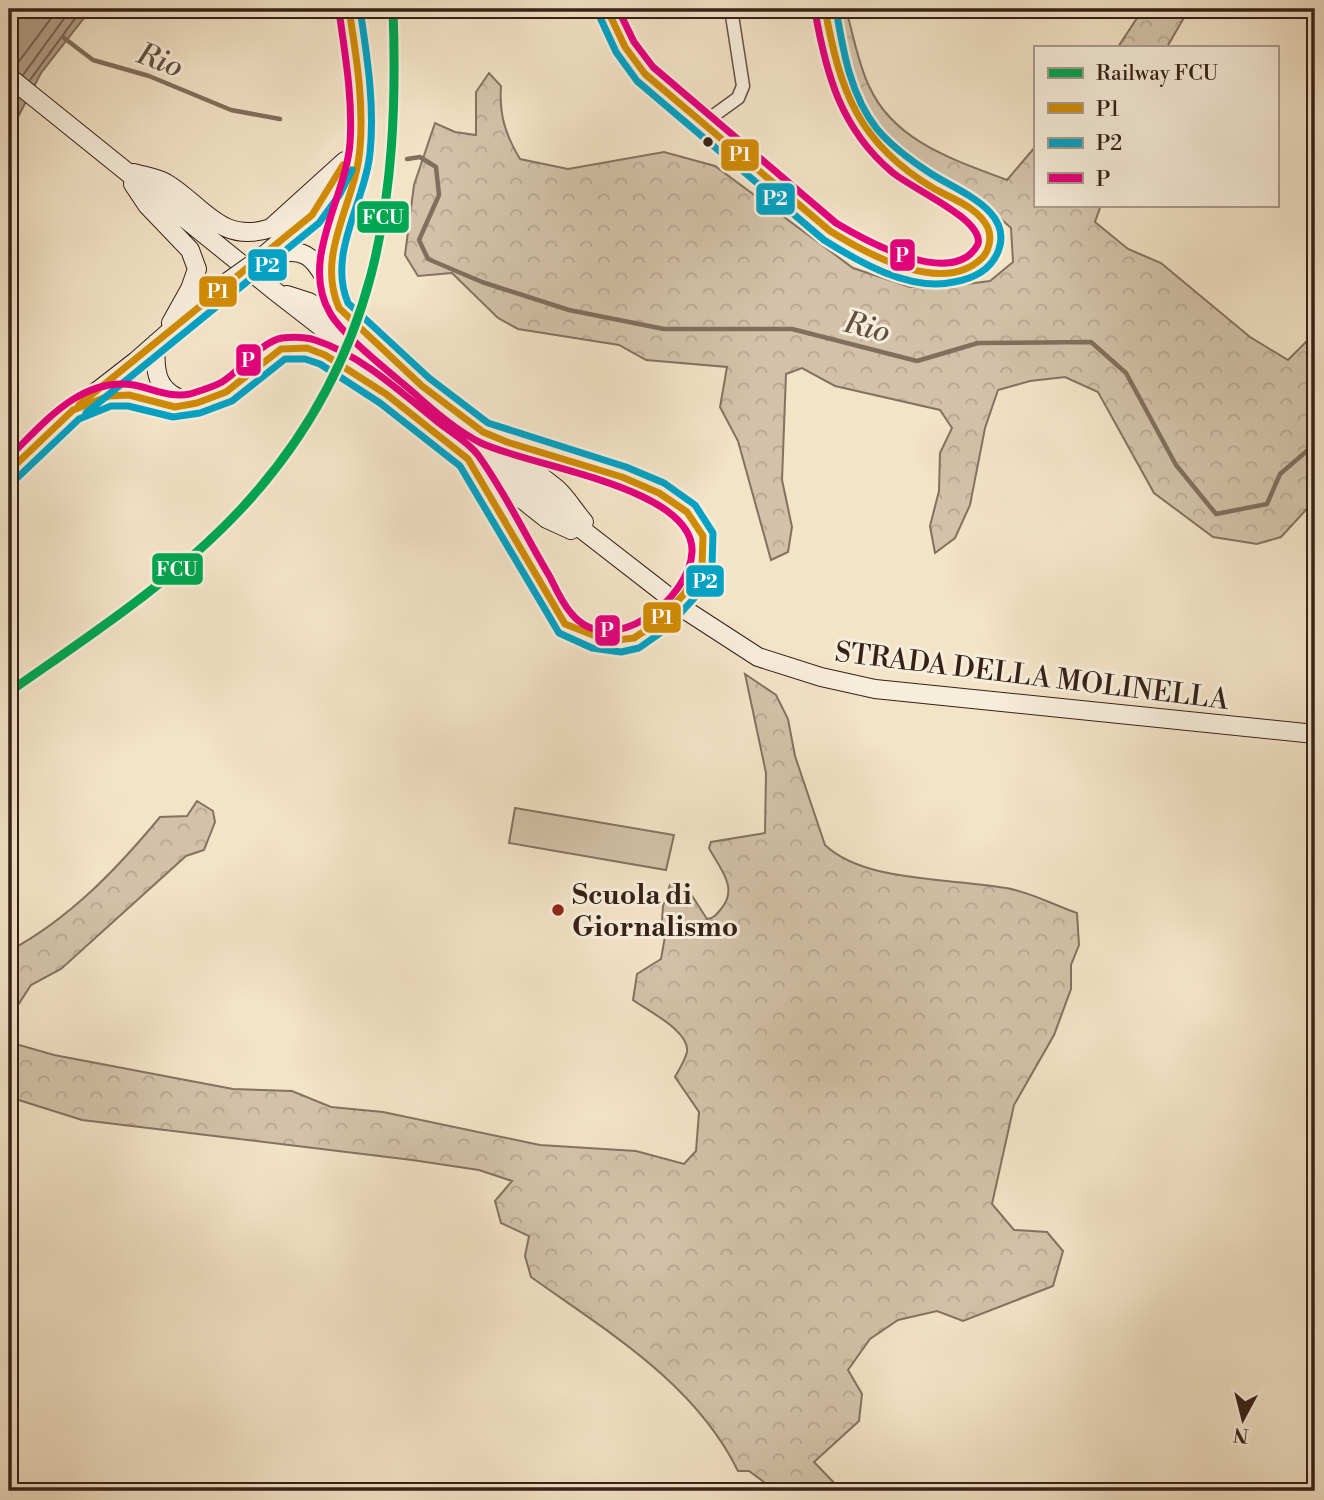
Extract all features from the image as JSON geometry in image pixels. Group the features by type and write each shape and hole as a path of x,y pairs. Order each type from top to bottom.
{"street":[{"path":"328,284 338,229 357,173 362,124 361,87 349,9"},
{"path":"607,9 625,47 645,74 830,231 857,249 897,266 933,272 958,271 975,265 990,246 989,230 978,213 909,173 880,151 848,102 833,56 825,9"},
{"path":"702,124 738,98 743,86 731,9"},
{"name":"STRADA DELLA MOLINELLA","path":"9,77 85,135 276,292 601,545 687,611 758,657 821,677 875,689 1315,734"},
{"name":"STRADA DELLA MOLINELLA","path":"124,169 165,183 229,231 255,234 271,228 345,161 362,124"},
{"path":"9,471 73,410 219,288 261,258 312,215 331,189 345,161"},
{"path":"124,169 147,205 190,250 197,269 190,289 161,338 154,369 158,381 175,397 197,403"},
{"path":"261,258 282,252 304,253 317,263 340,310 404,370"},
{"name":"STRADA DELLA MOLINELLA","path":"276,292 309,302 331,315 404,370 560,492 601,545"},
{"name":"STRADA DELLA MOLINELLA","path":"276,292 312,332 468,459 547,519 601,545"},
{"path":"73,410 109,396 129,395 175,407 197,403 226,392 281,349 294,346 325,355 386,394"},
{"path":"468,459 565,624 587,638 614,644 636,637 662,620 688,590 702,565 703,541 693,519 675,500 648,486 484,433"}],"green space":[{"path":"833,9 846,9 869,86 894,122 910,135 947,156 1007,180 1034,148 1034,206 1101,206 1095,222 1128,249 1161,263 1250,337 1288,360 1315,333 1315,500 1281,537 1257,544 1213,537 1154,493 1098,392 1065,377 1030,381 998,390 985,428 970,505 955,538 935,553 930,526 939,491 940,453 952,428 940,410 835,386 802,368 786,374 782,480 792,527 788,552 771,560 738,441 720,407 727,367 646,360 619,345 518,329 498,318 452,273 418,276 405,255 414,185 435,123 455,132 476,135 476,92 489,73 501,86 504,124 520,159 568,169 664,152 715,166 853,268 910,287 943,287 990,281 1013,262 1011,228 990,209 909,164 865,122"},
{"path":"1143,9 1189,9 1168,46 1119,46"},
{"path":"745,674 776,695 788,719 795,756 825,845 842,857 886,873 1015,890 1077,913 1079,945 1071,965 1071,989 1054,1035 1014,1105 992,1204 1014,1230 1047,1232 1063,1251 1053,1286 963,1321 937,1311 898,1320 870,1339 848,1370 862,1394 859,1421 814,1462 842,1491 776,1491 749,1471 738,1471 720,1440 674,1385 619,1339 531,1277 525,1256 529,1236 501,1223 495,1201 512,1181 479,1170 412,1160 82,1120 9,1097 9,1042 54,1055 233,1089 292,1091 331,1107 383,1112 540,1145 636,1151 684,1164 696,1151 699,1112 675,1077 687,1052 686,1044 675,1029 633,1000 637,974 661,959 667,925 662,921 663,906 670,885 689,891 707,919 713,917 726,901 728,886 709,848 711,842 765,833 766,773"},
{"path":"197,801 213,811 215,822 204,850 186,856 61,969 31,985 9,1019 9,951 72,908 127,855 160,817 187,816"},
{"path":"515,808 674,835 666,870 509,843"}],"water":[{"path":"14,9 91,9 41,73 9,134 9,20"}],"waterway":[{"name":"Rio","path":"64,38 93,60 149,76 231,110 280,119"},
{"name":"Rio","path":"407,159 420,157 436,167 439,195 419,240 428,259 482,282 569,310 664,329 792,329 917,361 978,343 1091,342 1126,373 1176,465 1216,514 1267,504 1280,474 1315,444"}],"rail line":[{"name":"FCU","path":"9,692 159,584 215,535 241,509 287,453 323,396 351,337 371,276 384,213 391,148 393,9"}],"transit line":[{"name":"P1","path":"9,471 73,410 109,396 129,395 175,407 197,403 226,392 281,349 307,348 325,355 386,394 468,459 565,624 608,641 634,638 658,622 684,594 702,566 703,536 687,512 659,493 622,477 507,442 483,432 422,386 339,308 333,288 334,248 357,168 361,130 359,78 349,9"},
{"name":"P2","path":"16,479 79,419 111,406 128,406 173,417 200,413 232,401 285,359 305,359 320,364 380,403 460,466 559,633 592,648 621,652 639,648 666,629 697,595 712,568 713,533 695,505 664,483 626,467 488,423 429,378 348,303 343,284 344,247 367,172 372,117 360,9"},
{"name":"P1","path":"607,9 625,47 645,74 830,231 884,260 905,267 947,273 966,269 986,252 990,240 988,228 971,209 907,171 870,133 846,90 825,9"},
{"name":"P","path":"618,9 634,42 653,67 836,223 909,258 950,263 966,257 978,244 977,234 970,224 892,172 874,155 848,119 838,99 824,57 815,11"},
{"name":"P2","path":"598,13 616,52 637,81 824,240 869,266 920,283 954,282 979,273 997,254 1001,239 999,226 992,214 981,204 915,163 877,129 854,87 836,9"},
{"name":"P","path":"9,457 64,405 97,388 115,384 134,385 169,394 190,394 222,382 274,341 290,337 311,339 365,365 474,450 506,499 565,605 587,626 606,631 626,628 663,605 678,588 688,570 692,552 686,530 667,511 639,495 605,482 504,452 472,438 438,414 369,354 346,333 330,313 322,293 319,272 327,229 347,164 351,126 348,77 339,11"},
{"name":"P1","path":"79,405 312,215 343,165"},
{"name":"P2","path":"86,413 319,223 340,194 352,170"}],"place":[{"name":"Scuola di Giornalismo","path":"558,910"}]}
